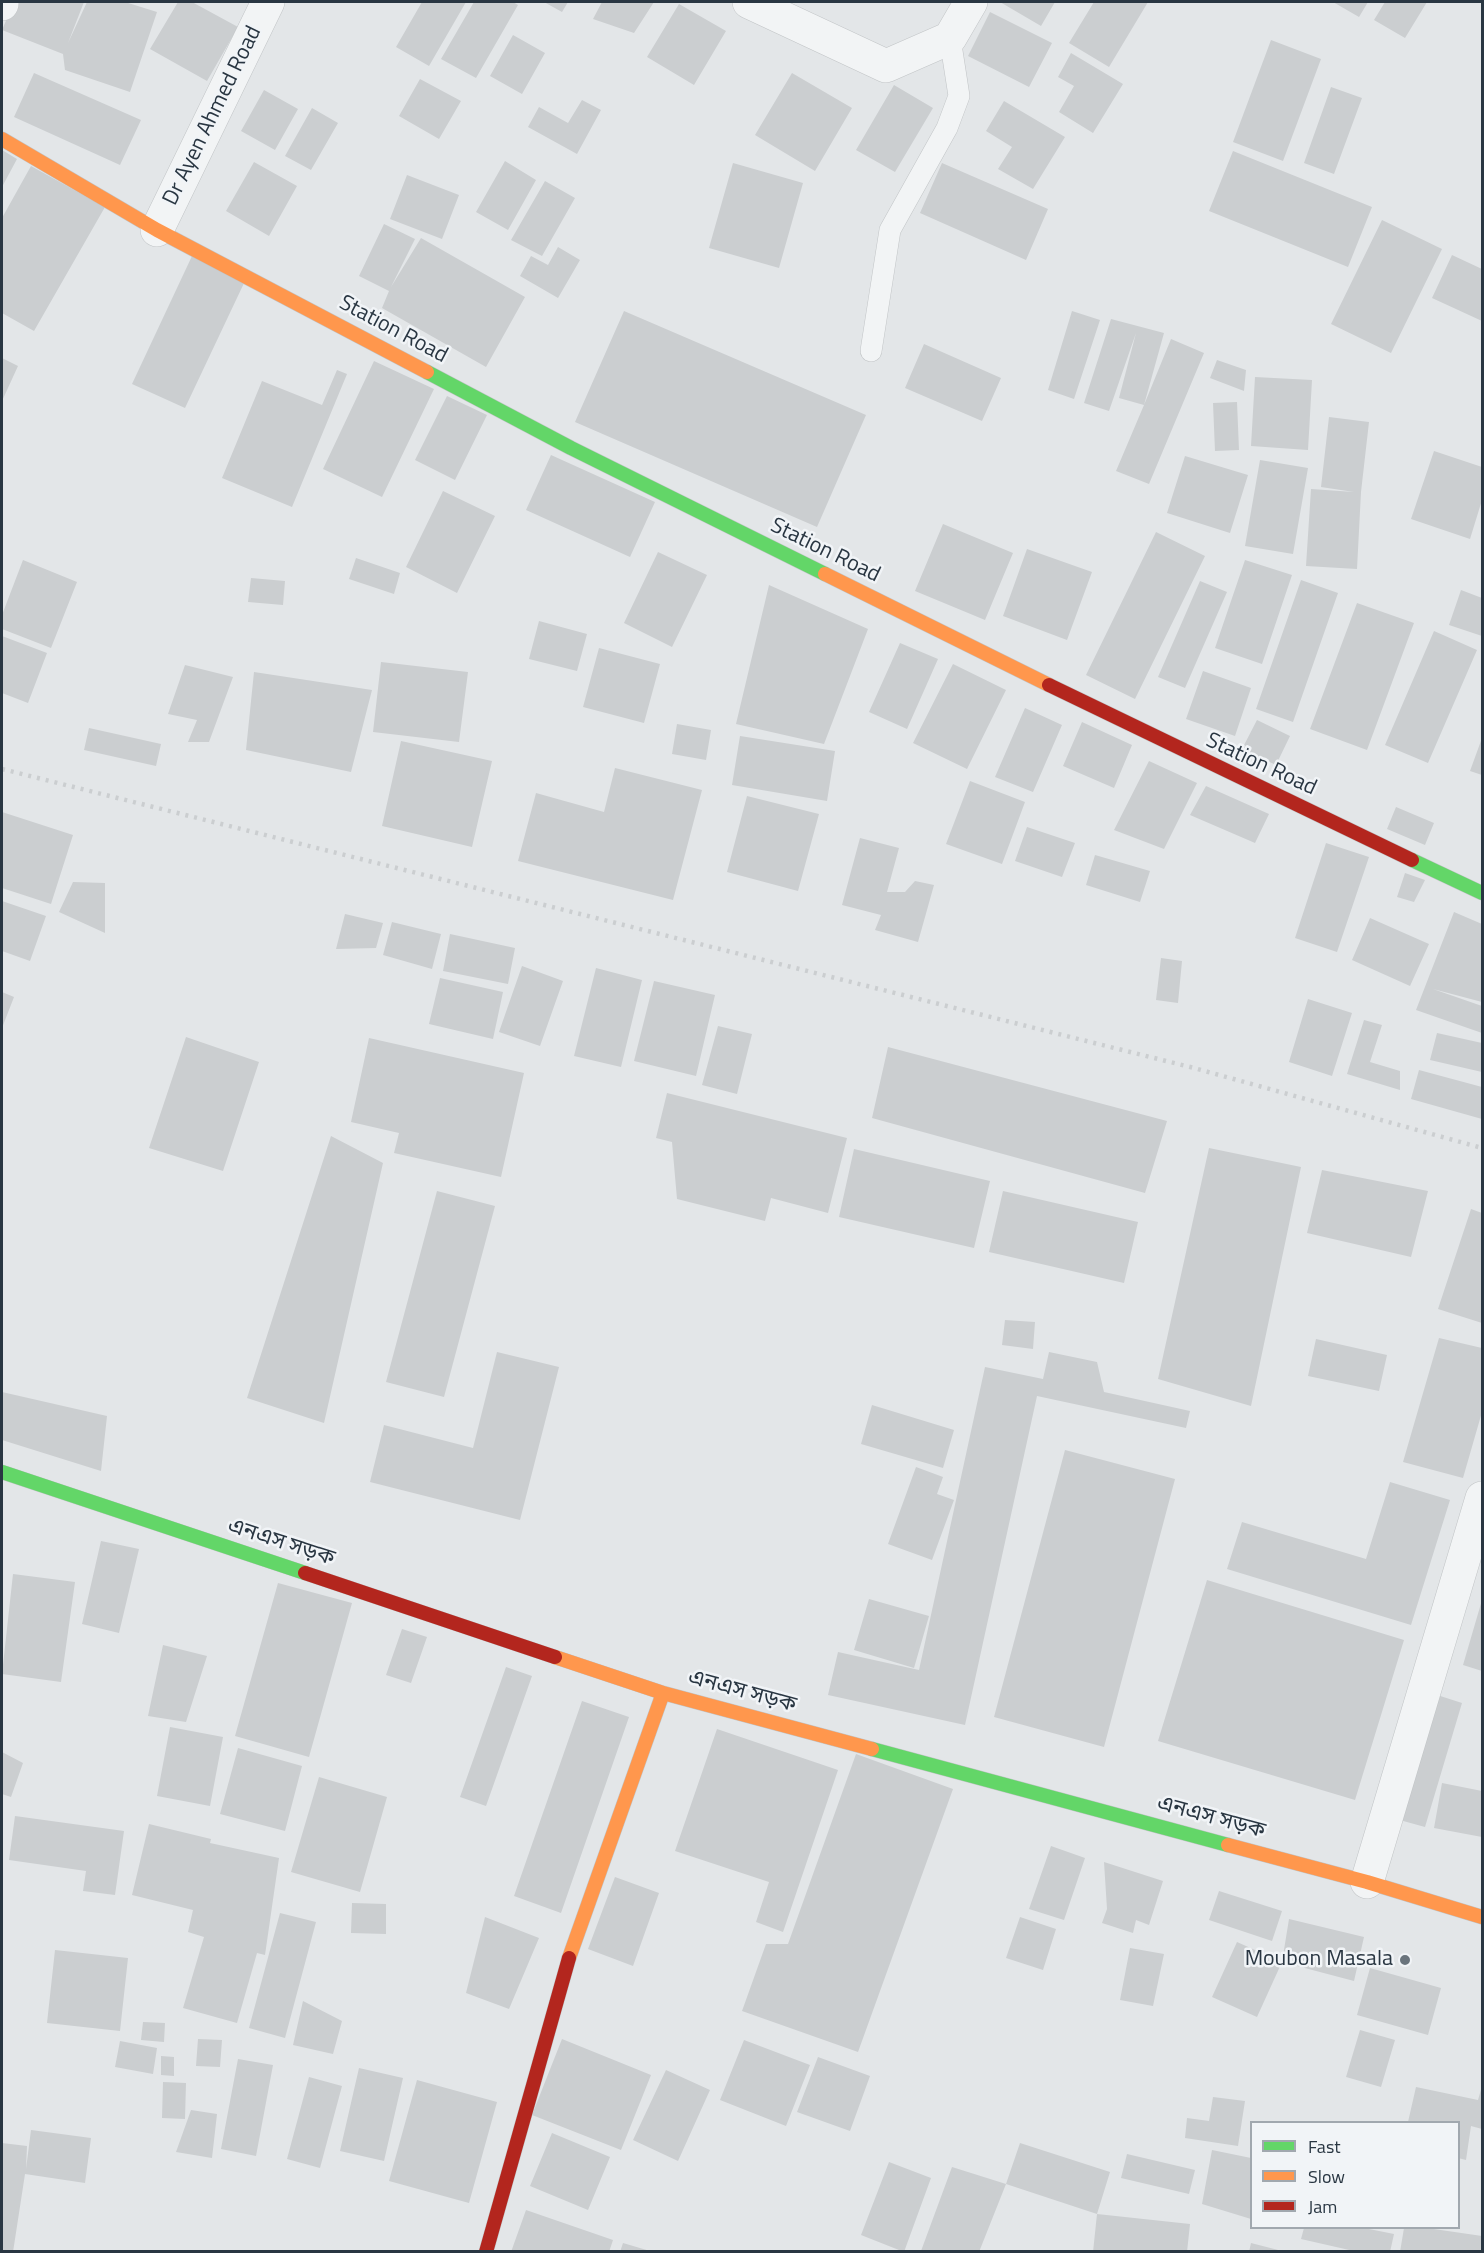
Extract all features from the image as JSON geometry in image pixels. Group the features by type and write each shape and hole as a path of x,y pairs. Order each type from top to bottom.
{"street":[{"name":"Dr Ayen Ahmed Road","path":"157,230 268,2"},
{"path":"749,2 886,66 950,38 970,2"},
{"name":"Station Road","path":"2,139 157,230 570,448 1139,730 1482,893"},
{"name":"এনএস সড়ক","path":"2,1472 663,1693 1367,1882 1482,1917"},
{"path":"1367,1882 1482,1498"},
{"path":"486,2252 570,1954 663,1693"}],"lane":[{"path":"870,351 890,230 947,128 959,96 950,38"}],"building":[{"path":"14,2 84,2 68,43 87,2 125,2 157,12 130,92 65,70 63,54 2,30"},
{"path":"178,2 192,2 238,27 207,81 150,49"},
{"path":"422,2 466,2 429,66 396,47"},
{"path":"474,2 513,2 518,5 476,78 441,59"},
{"path":"544,2 568,2 562,12"},
{"path":"602,2 654,2 634,33 593,19"},
{"path":"1000,2 1055,2 1041,26"},
{"path":"1094,2 1148,2 1109,67 1069,43"},
{"path":"1333,2 1368,2 1359,17"},
{"path":"1385,2 1427,2 1405,38 1374,20"},
{"path":"679,4 726,31 694,85 647,57"},
{"path":"990,12 1052,43 1029,87 968,56"},
{"path":"513,35 545,53 522,94 490,76"},
{"path":"1271,40 1321,59 1283,161 1233,142"},
{"path":"1071,53 1123,84 1093,133 1059,112 1074,86 1058,77"},
{"path":"34,73 141,120 120,165 14,117"},
{"path":"792,73 852,108 815,171 755,135"},
{"path":"420,79 461,101 439,139 399,116"},
{"path":"894,85 933,108 895,172 856,150"},
{"path":"1331,87 1362,98 1334,174 1304,163"},
{"path":"264,90 298,109 275,150 241,131"},
{"path":"582,100 601,110 577,154 528,127 539,107 568,123"},
{"path":"1004,101 1065,137 1033,189 998,169 1012,147 986,131"},
{"path":"312,108 338,123 311,170 285,156"},
{"path":"2,150 17,159 2,187"},
{"path":"1233,151 1372,207 1348,267 1209,211"},
{"path":"505,161 536,180 508,230 476,212"},
{"path":"254,162 297,186 269,236 226,211"},
{"path":"733,163 803,183 779,268 709,248"},
{"path":"942,163 1048,209 1026,260 920,213"},
{"path":"31,166 105,207 34,331 2,313 2,218"},
{"path":"407,175 459,195 442,239 390,219"},
{"path":"545,181 575,198 542,256 511,240"},
{"path":"1382,220 1442,249 1391,353 1331,324"},
{"path":"384,224 415,239 391,287 421,238 525,297 486,367 382,308 389,291 359,276"},
{"path":"558,247 580,260 558,298 520,276 531,256 548,265"},
{"path":"1452,255 1482,269 1482,321 1432,298"},
{"path":"192,256 245,281 185,408 132,384"},
{"path":"624,311 866,415 817,527 575,422"},
{"path":"1072,311 1100,320 1074,399 1048,390"},
{"path":"1111,319 1164,333 1144,405 1119,398 1136,333 1109,411 1084,403"},
{"path":"1171,339 1204,353 1149,484 1116,471"},
{"path":"924,344 1001,378 982,421 905,388"},
{"path":"2,358 18,366 2,401"},
{"path":"1217,360 1246,370 1244,391 1210,378"},
{"path":"374,361 434,389 382,497 323,469"},
{"path":"337,370 347,374 292,507 222,478 262,381 322,405"},
{"path":"1255,377 1312,380 1308,450 1251,446"},
{"path":"447,396 487,415 455,480 415,460"},
{"path":"1237,402 1239,450 1215,451 1213,403"},
{"path":"1329,417 1369,422 1361,492 1357,569 1306,566 1311,489 1354,492 1321,487"},
{"path":"1434,451 1482,467 1482,500 1470,539 1411,519"},
{"path":"551,455 655,502 630,557 526,510"},
{"path":"1185,456 1248,475 1230,533 1167,513"},
{"path":"1260,460 1308,468 1293,554 1245,546"},
{"path":"443,491 495,516 457,593 406,567"},
{"path":"943,524 1013,553 985,620 915,591"},
{"path":"1156,532 1205,556 1135,699 1086,675"},
{"path":"1027,549 1092,572 1067,640 1003,616"},
{"path":"658,552 707,575 672,647 624,623"},
{"path":"356,558 400,573 394,594 349,579"},
{"path":"23,560 77,582 51,648 2,629 2,615"},
{"path":"1245,560 1292,575 1262,664 1215,648"},
{"path":"251,578 285,581 283,605 248,602"},
{"path":"1301,580 1338,593 1293,722 1256,709"},
{"path":"1200,581 1227,592 1185,688 1158,677"},
{"path":"769,585 868,629 824,744 736,724"},
{"path":"1461,590 1482,598 1482,636 1449,625"},
{"path":"1357,603 1414,623 1367,750 1310,729"},
{"path":"539,621 587,634 577,671 529,659"},
{"path":"1434,631 1477,650 1428,763 1385,745"},
{"path":"2,636 47,653 28,703 2,693"},
{"path":"900,643 938,659 907,729 869,712"},
{"path":"599,648 660,664 644,723 583,707"},
{"path":"381,662 468,672 459,742 373,732"},
{"path":"953,664 1006,690 967,769 913,743"},
{"path":"185,665 233,677 209,742 188,742 197,720 168,714"},
{"path":"1203,671 1251,688 1235,736 1186,719"},
{"path":"254,672 372,690 351,772 246,750"},
{"path":"1025,708 1062,725 1033,792 995,777"},
{"path":"1257,720 1290,736 1276,765 1242,749"},
{"path":"1082,722 1132,745 1114,788 1063,766"},
{"path":"677,724 711,730 706,760 672,754"},
{"path":"89,728 161,744 156,766 84,750"},
{"path":"740,736 835,751 827,801 732,785"},
{"path":"1482,738 1482,775 1470,771"},
{"path":"401,741 492,761 472,847 382,826"},
{"path":"1149,761 1197,783 1164,849 1114,830"},
{"path":"615,768 702,790 673,900 518,861 536,793 604,812"},
{"path":"970,781 1025,802 1002,864 946,844"},
{"path":"1206,786 1269,814 1255,843 1190,815"},
{"path":"747,796 819,814 798,891 727,872"},
{"path":"1396,807 1434,823 1425,845 1387,829"},
{"path":"2,812 73,835 51,904 2,888"},
{"path":"1027,827 1075,843 1062,877 1015,861"},
{"path":"860,838 899,848 887,892 905,892 915,881 934,885 918,942 875,930 881,915 842,905"},
{"path":"1326,843 1369,857 1337,952 1295,938"},
{"path":"1095,855 1150,871 1140,902 1086,885"},
{"path":"1405,873 1425,880 1414,902 1397,897"},
{"path":"73,882 105,883 105,933 59,912"},
{"path":"2,901 46,916 30,961 2,951"},
{"path":"1454,912 1482,924 1482,1002 1433,989 1482,1006 1482,1033 1416,1010"},
{"path":"345,914 383,923 376,948 336,949"},
{"path":"1370,918 1429,944 1410,986 1352,960"},
{"path":"392,922 441,934 432,969 383,955"},
{"path":"450,934 515,948 508,984 443,971"},
{"path":"1161,958 1182,961 1178,1003 1156,1000"},
{"path":"522,966 563,981 540,1046 499,1032"},
{"path":"596,968 642,980 621,1067 574,1056"},
{"path":"440,978 503,992 493,1039 429,1024"},
{"path":"654,981 715,995 696,1076 634,1061"},
{"path":"2,992 14,997 2,1028"},
{"path":"1308,999 1352,1013 1332,1076 1289,1062"},
{"path":"1364,1020 1382,1025 1370,1062 1400,1071 1400,1090 1347,1074"},
{"path":"718,1026 752,1034 737,1094 702,1085"},
{"path":"1437,1033 1482,1043 1482,1072 1430,1060"},
{"path":"186,1037 259,1062 223,1171 149,1148"},
{"path":"369,1038 524,1073 501,1177 394,1153 399,1133 351,1122"},
{"path":"888,1047 1167,1121 1145,1193 872,1118"},
{"path":"1419,1070 1482,1087 1482,1119 1411,1099"},
{"path":"667,1093 847,1138 828,1213 771,1198 765,1221 677,1199 672,1142 656,1138"},
{"path":"331,1136 383,1163 324,1423 247,1398"},
{"path":"1209,1148 1301,1167 1251,1406 1158,1379"},
{"path":"854,1149 990,1181 974,1248 839,1217"},
{"path":"1322,1170 1428,1191 1411,1257 1307,1233"},
{"path":"437,1191 495,1206 444,1397 386,1382"},
{"path":"1003,1191 1138,1222 1124,1283 989,1252"},
{"path":"1471,1209 1482,1213 1482,1323 1438,1309"},
{"path":"1005,1320 1035,1322 1033,1349 1002,1345"},
{"path":"1439,1338 1482,1348 1482,1412 1463,1478 1403,1462"},
{"path":"1316,1339 1387,1355 1379,1391 1308,1376"},
{"path":"497,1352 559,1367 520,1520 370,1482 384,1425 473,1448"},
{"path":"1049,1352 1097,1362 1104,1392 1190,1411 1186,1428 1037,1396 965,1725 828,1695 838,1652 919,1670 985,1367 1043,1379"},
{"path":"2,1392 107,1416 101,1471 2,1440"},
{"path":"872,1405 954,1430 943,1468 861,1444"},
{"path":"1065,1450 1175,1479 1104,1747 994,1717"},
{"path":"916,1467 943,1477 937,1494 954,1500 932,1560 888,1544"},
{"path":"1390,1482 1450,1500 1411,1625 1227,1569 1242,1522 1366,1559"},
{"path":"101,1541 139,1549 119,1633 82,1624"},
{"path":"13,1574 75,1582 61,1682 2,1674"},
{"path":"1207,1580 1404,1640 1355,1800 1158,1741"},
{"path":"278,1583 352,1603 309,1757 235,1736"},
{"path":"869,1599 929,1616 914,1668 854,1650"},
{"path":"1482,1600 1482,1671 1463,1665"},
{"path":"402,1629 427,1637 411,1683 386,1675"},
{"path":"163,1645 207,1656 186,1722 148,1716"},
{"path":"506,1667 532,1676 486,1806 460,1797"},
{"path":"1434,1694 1462,1703 1425,1827 1396,1819"},
{"path":"582,1701 629,1717 561,1913 514,1896"},
{"path":"170,1727 223,1737 210,1806 157,1796"},
{"path":"717,1729 838,1770 783,1932 756,1922 769,1882 675,1851"},
{"path":"238,1748 302,1766 285,1831 220,1814"},
{"path":"2,1752 23,1763 11,1797 2,1794"},
{"path":"856,1754 953,1789 858,2052 742,2011 766,1944 788,1944"},
{"path":"319,1777 387,1797 360,1892 291,1872"},
{"path":"1442,1783 1482,1791 1482,1837 1434,1828"},
{"path":"15,1816 124,1831 115,1895 83,1891 86,1871 9,1860"},
{"path":"149,1824 211,1839 210,1843 279,1858 265,1955 257,1953 237,2023 183,2008 204,1937 188,1932 193,1910 132,1895"},
{"path":"1051,1846 1085,1858 1064,1920 1029,1909"},
{"path":"1104,1862 1163,1881 1149,1925 1136,1920 1133,1933 1102,1923 1107,1909"},
{"path":"615,1877 659,1893 633,1966 588,1949"},
{"path":"1219,1891 1282,1911 1272,1941 1209,1920"},
{"path":"352,1903 386,1904 386,1934 351,1933"},
{"path":"280,1913 316,1922 285,2038 249,2028"},
{"path":"485,1917 539,1938 509,2009 466,1993"},
{"path":"1020,1917 1056,1929 1043,1970 1006,1958"},
{"path":"1289,1919 1364,1937 1354,1981 1282,1962"},
{"path":"1237,1942 1282,1962 1257,2017 1212,1997"},
{"path":"1130,1948 1164,1954 1153,2006 1120,2000"},
{"path":"55,1950 128,1958 120,2031 47,2023"},
{"path":"1370,1968 1441,1988 1428,2035 1357,2015"},
{"path":"303,2001 342,2021 333,2054 293,2045"},
{"path":"143,2022 165,2023 164,2042 141,2040"},
{"path":"1360,2030 1395,2040 1381,2087 1346,2077"},
{"path":"198,2039 222,2040 220,2067 196,2066"},
{"path":"562,2039 651,2075 621,2150 532,2115"},
{"path":"744,2040 810,2065 786,2126 720,2100"},
{"path":"120,2041 157,2048 153,2074 115,2067"},
{"path":"161,2056 174,2057 174,2076 161,2075"},
{"path":"818,2057 870,2076 850,2131 797,2112"},
{"path":"238,2059 273,2065 256,2156 221,2149"},
{"path":"359,2068 403,2078 384,2161 340,2151"},
{"path":"666,2070 710,2090 678,2161 633,2140"},
{"path":"309,2077 342,2086 320,2168 287,2159"},
{"path":"417,2080 497,2102 469,2203 389,2181"},
{"path":"163,2082 186,2083 185,2119 162,2118"},
{"path":"1482,2086 1482,2129 1471,2126 1466,2160 1460,2158 1460,2121 1408,2121 1416,2087 1478,2100"},
{"path":"1213,2097 1245,2101 1238,2146 1185,2138 1187,2118 1209,2121"},
{"path":"191,2110 217,2114 212,2158 176,2152"},
{"path":"31,2130 91,2138 85,2183 25,2174 13,2252 2,2252 2,2143 27,2146 26,2169"},
{"path":"552,2133 610,2157 588,2210 530,2186"},
{"path":"1020,2143 1110,2172 1097,2214 1006,2184"},
{"path":"1212,2150 1250,2158 1250,2219 1202,2204"},
{"path":"1127,2154 1195,2170 1189,2194 1121,2178"},
{"path":"889,2162 931,2178 904,2252 861,2235"},
{"path":"952,2167 1006,2184 979,2252 921,2251"},
{"path":"526,2210 613,2240 609,2252 511,2252"},
{"path":"1097,2214 1190,2224 1187,2252 1093,2252"},
{"path":"1304,2229 1369,2229 1394,2234 1390,2252 1358,2252 1301,2239"},
{"path":"1404,2229 1434,2229 1482,2236 1482,2252 1400,2252"},
{"path":"623,2243 650,2251 650,2252 620,2252"},
{"path":"1251,2243 1282,2251 1282,2252 1249,2252"}],"railway":[{"path":"2,769 1194,1068 1482,1148"}],"traffic: fast":[{"path":"427,372 571,448 825,574"},
{"path":"1412,860 1482,893"},
{"path":"2,1472 305,1573"},
{"path":"872,1749 1228,1845"}],"traffic: slow":[{"path":"2,139 157,230 427,372"},
{"path":"825,574 1049,685"},
{"path":"555,1657 663,1693 872,1749"},
{"path":"569,1958 663,1693"},
{"path":"1228,1845 1367,1882 1482,1917"}],"traffic: jam":[{"path":"1049,685 1412,860"},
{"path":"305,1573 555,1657"},
{"path":"486,2252 569,1958"}],"place":[{"name":"Moubon Masala","path":"1405,1960"}]}
